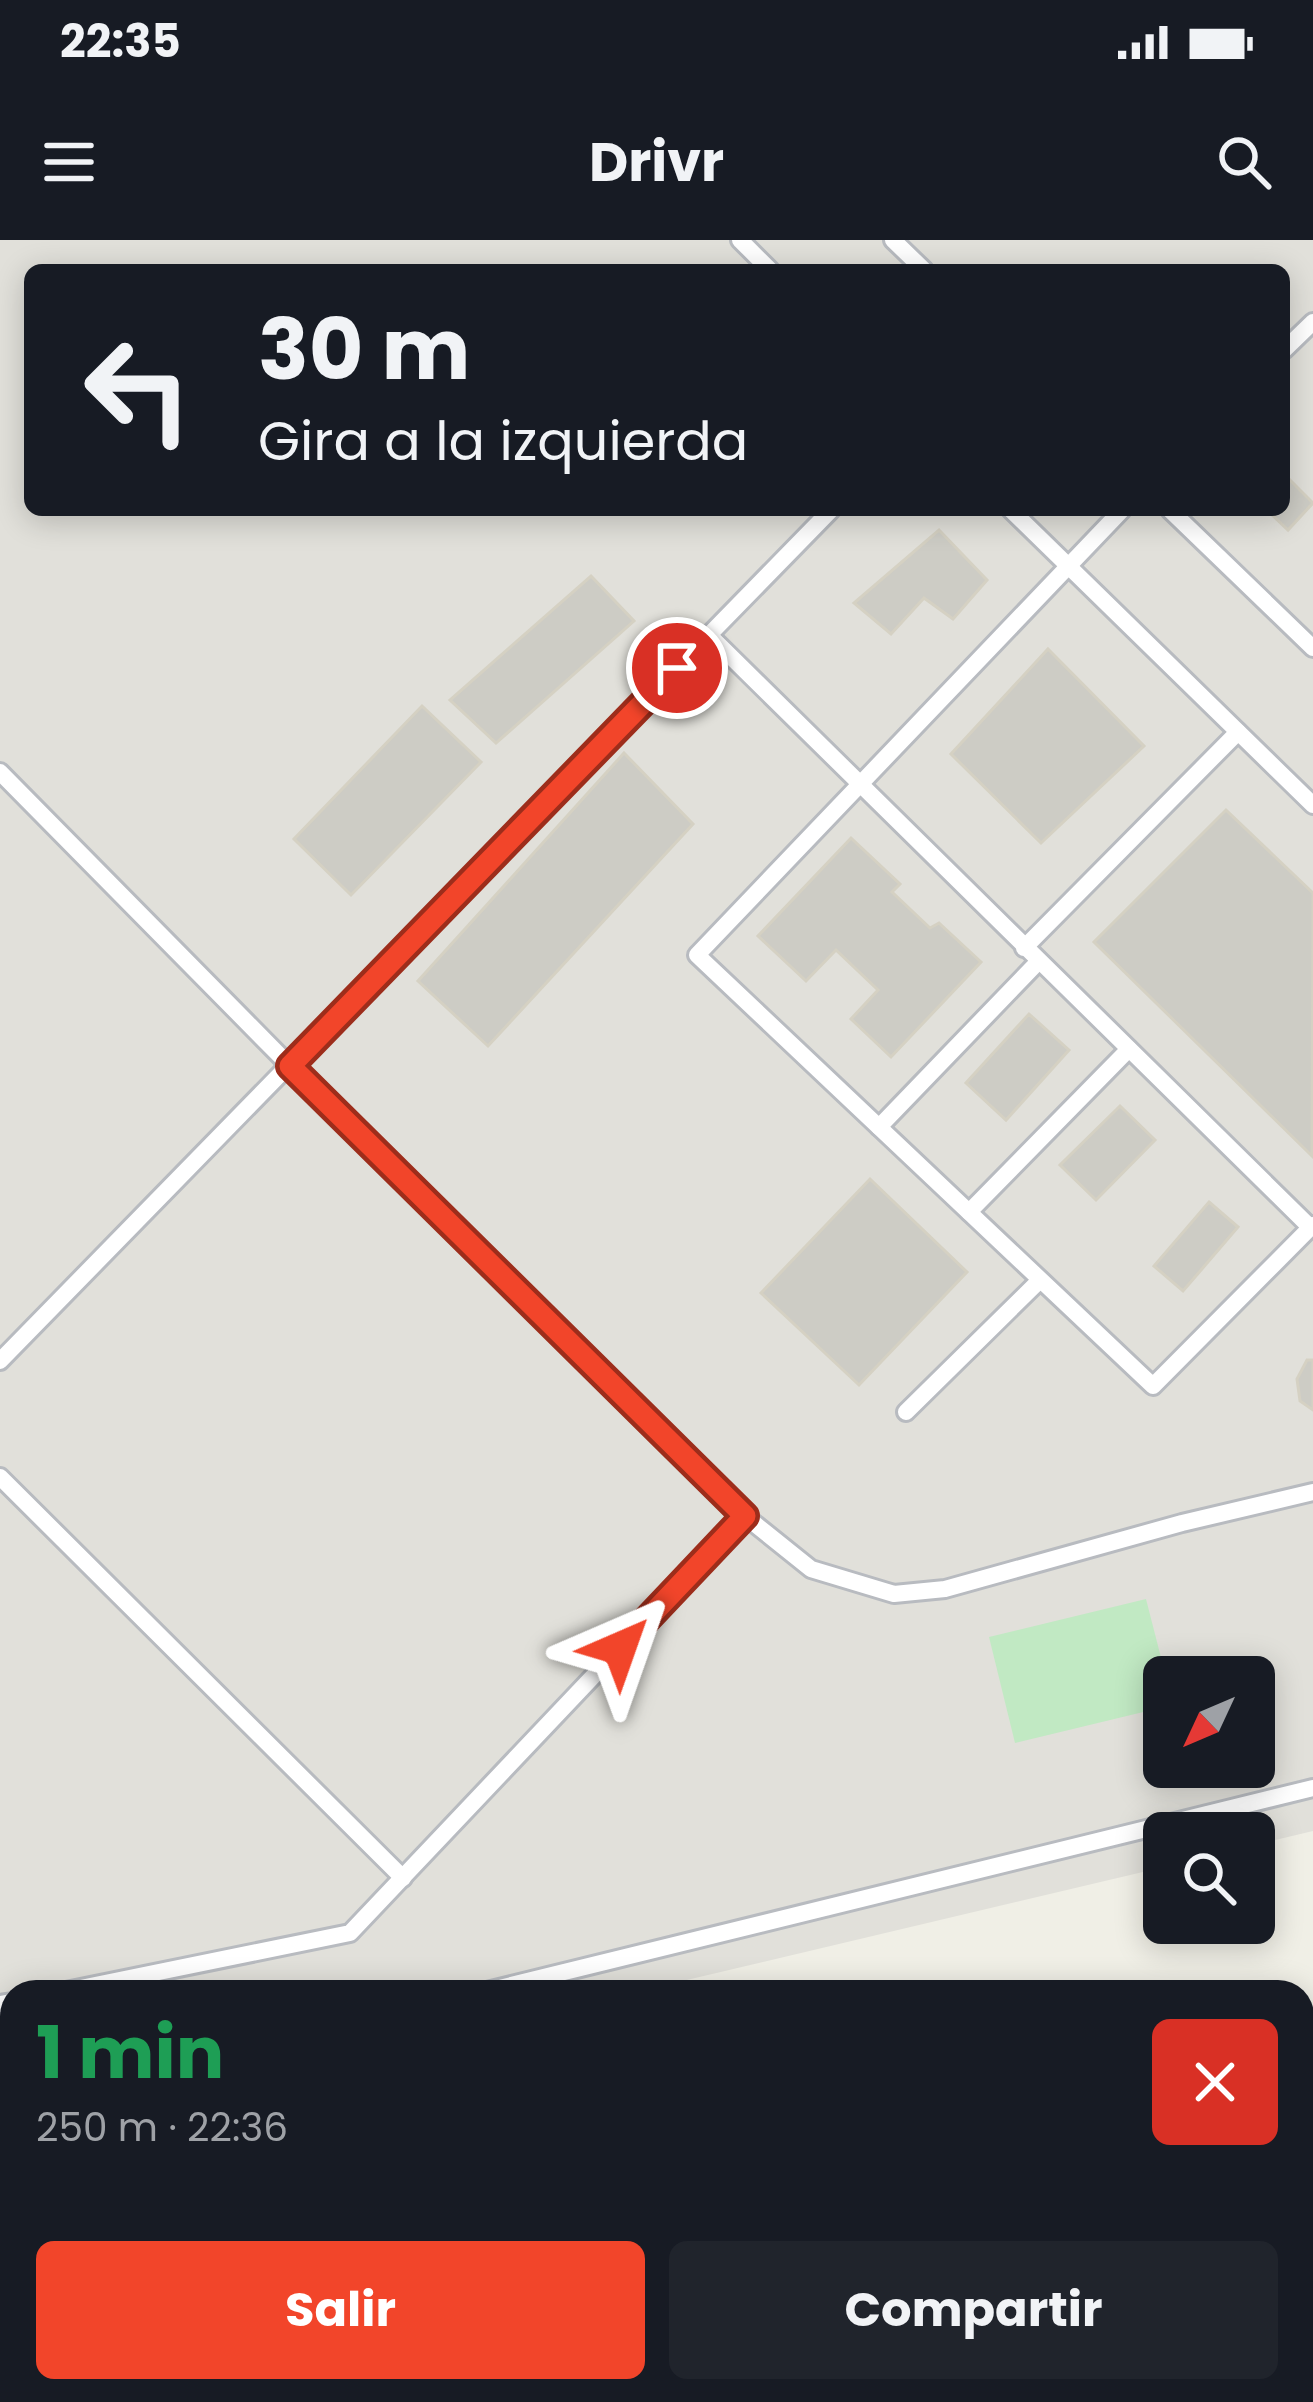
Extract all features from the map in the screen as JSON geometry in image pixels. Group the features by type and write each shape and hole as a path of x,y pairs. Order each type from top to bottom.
{"lane":[{"path":"740,240 764,264"},
{"path":"893,240 918,264"},
{"path":"1290,344 1313,322"},
{"path":"0,1361 825,516"},
{"path":"1017,516 1313,805"},
{"path":"709,635 858,786 1312,1227 1153,1386 697,955 858,786 1067,566 1116,516"},
{"path":"1176,516 1313,648"},
{"path":"1024,948 1238,732"},
{"path":"0,772 745,1516 812,1569 894,1594 945,1589 1313,1492"},
{"path":"879,1127 1038,962"},
{"path":"969,1213 1129,1049"},
{"path":"906,1412 1040,1280"},
{"path":"0,1477 403,1878"},
{"path":"120,1980 350,1933 745,1516"},
{"path":"533,1980 1313,1788"}],"shaded area":[{"path":"0,240 1313,240 1313,1831 1275,1840 1275,1812 1143,1812 1143,1872 687,1980 0,1980"}],"green space":[{"path":"1146,1599 1161,1656 1143,1656 1143,1712 1015,1743 989,1637"}],"building":[{"path":"1290,480 1313,503 1288,530 1273,516 1290,516"},
{"path":"939,530 987,580 953,619 924,598 891,634 854,603"},
{"path":"591,576 634,621 496,743 450,700"},
{"path":"1048,649 1144,746 1041,843 951,754"},
{"path":"422,706 481,762 351,895 294,839"},
{"path":"624,753 693,824 488,1046 418,981"},
{"path":"1226,810 1313,893 1312,1156 1094,942"},
{"path":"851,838 900,884 892,892 930,928 939,923 981,962 891,1057 851,1019 878,990 836,950 806,981 758,936"},
{"path":"1029,1014 1069,1050 1006,1120 966,1083"},
{"path":"1120,1106 1155,1140 1096,1200 1060,1165"},
{"path":"870,1179 967,1272 859,1385 761,1293"},
{"path":"1209,1202 1238,1227 1183,1291 1154,1266"},
{"path":"1307,1360 1313,1360 1313,1410 1300,1401 1297,1379"}],"route":[{"path":"620,1648 745,1516 290,1066 677,668"}]}
